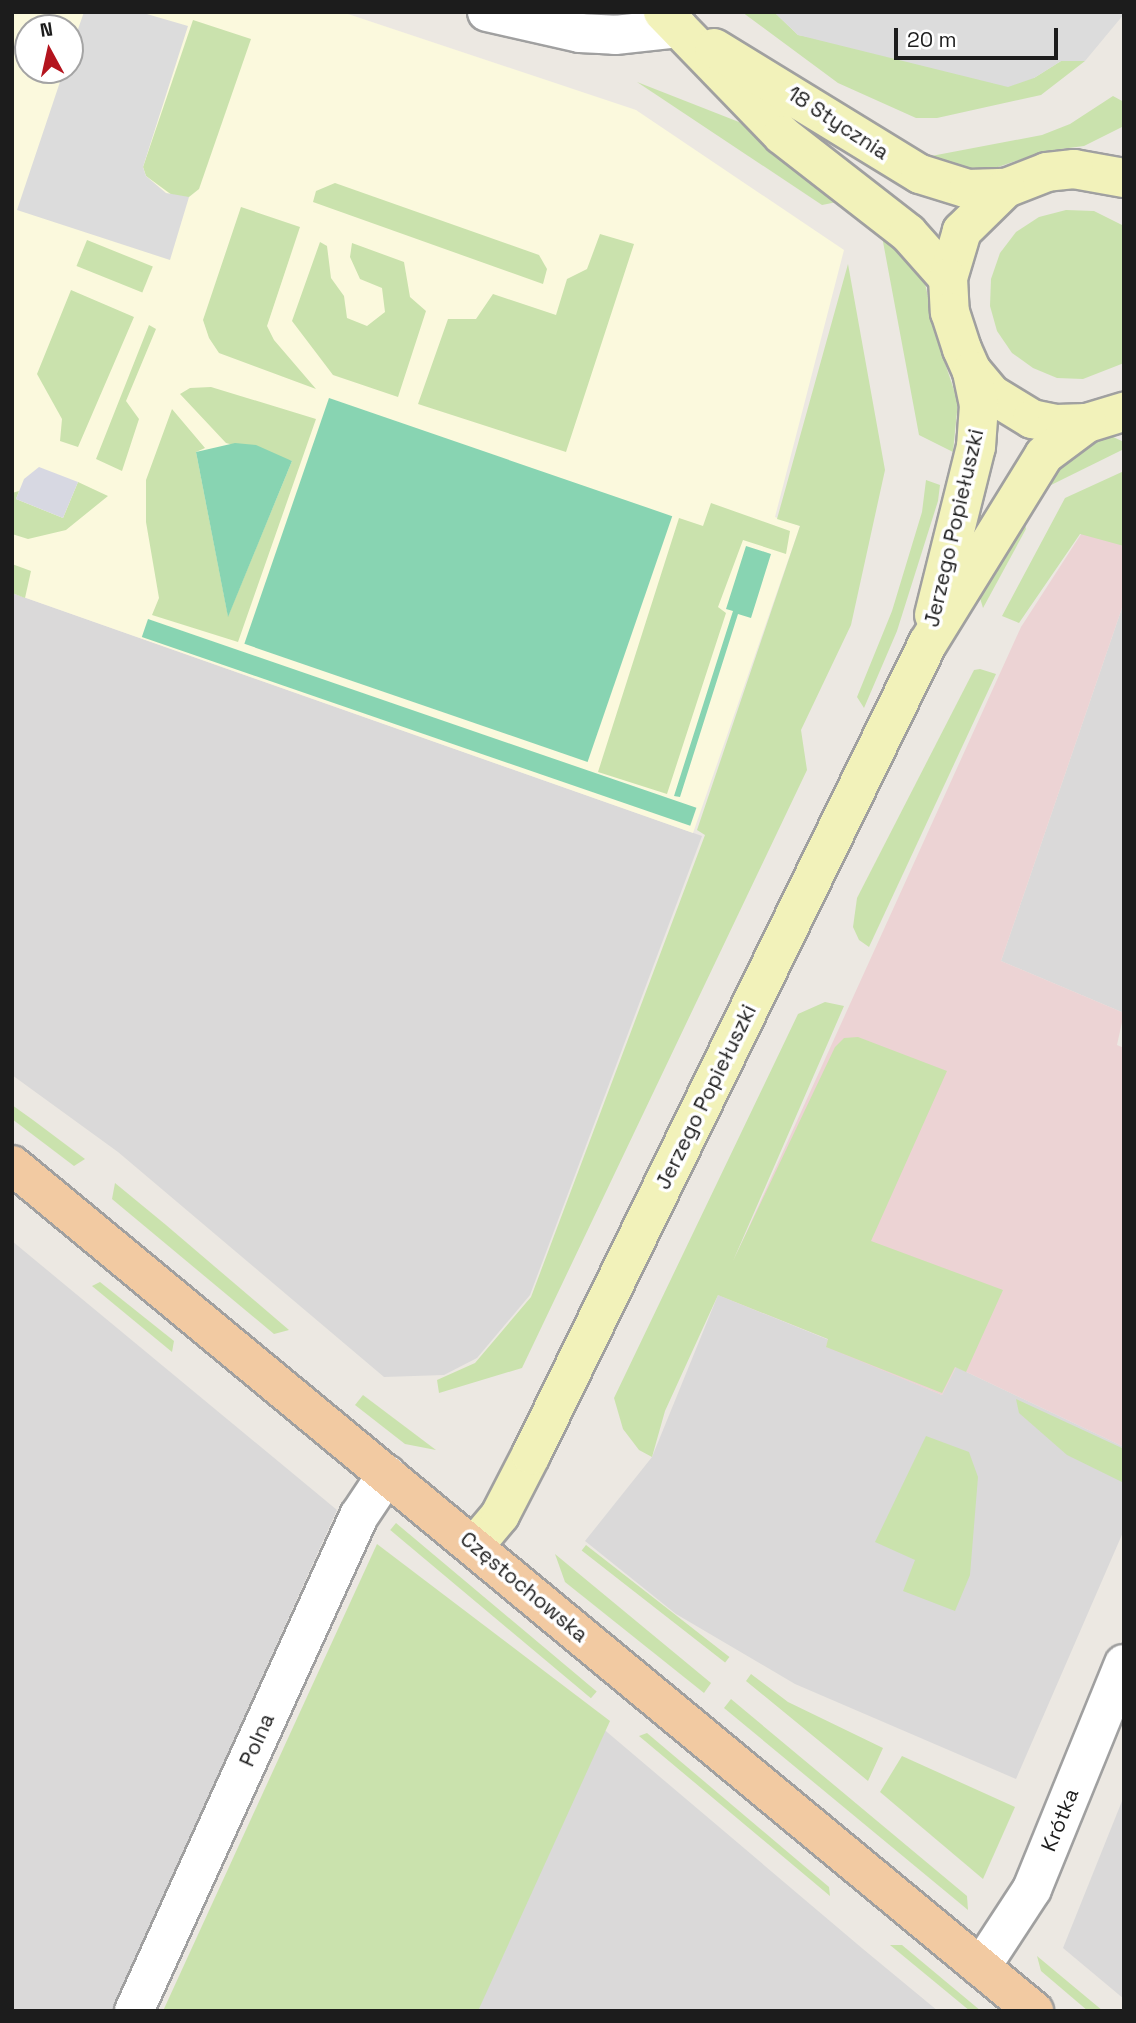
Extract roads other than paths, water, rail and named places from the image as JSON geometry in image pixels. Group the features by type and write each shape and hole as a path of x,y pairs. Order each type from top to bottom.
{"main road":[{"name":"18 Stycznia","path":"671,20 920,174 968,189 1006,188"},
{"name":"18 Stycznia","path":"671,20 782,135 841,185 901,227 947,278"},
{"path":"1124,151 1107,173 1047,172 1006,188 962,232 947,278 950,312 972,372 991,394 1032,419 1087,424 1124,412"},
{"name":"Jerzego Popiełuszki","path":"928,643 976,447 979,405 972,372"},
{"name":"Jerzego Popiełuszki","path":"475,1545 500,1515 531,1454 928,643 1044,455 1087,424"},
{"name":"Częstochowska","path":"12,1165 475,1545 1034,2011"}],"street":[{"path":"487,12 580,33 615,35 671,20"},
{"name":"Polna","path":"134,2011 359,1516 387,1474"},
{"name":"Krótka","path":"981,1967 1032,1889 1124,1664"}]}
